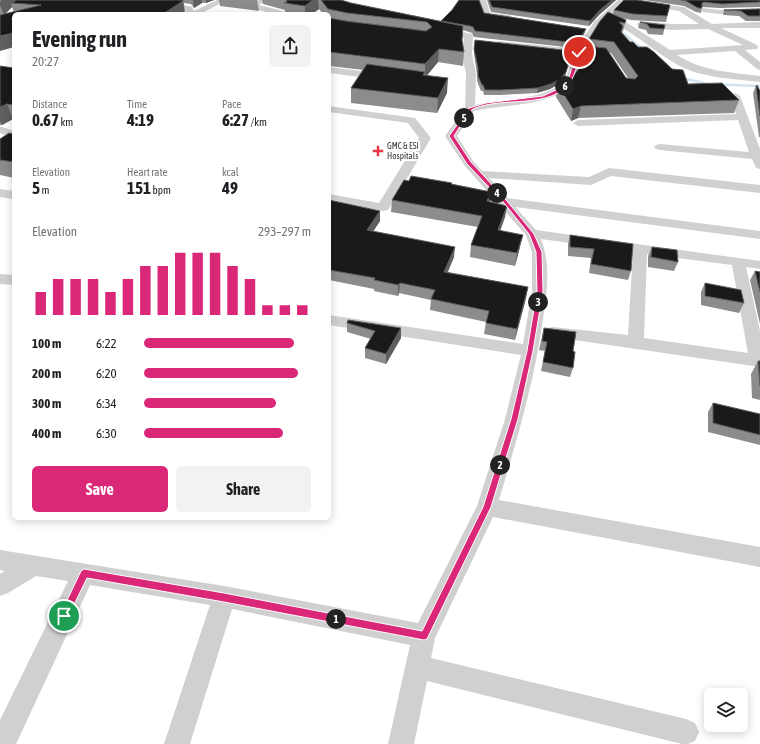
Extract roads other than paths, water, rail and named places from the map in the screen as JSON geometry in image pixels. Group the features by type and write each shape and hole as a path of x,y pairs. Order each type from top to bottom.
{"street":[{"path":"144,0 188,8 191,12"},
{"path":"197,12 222,0"},
{"path":"264,0 251,5 276,12"},
{"path":"482,0 485,17 518,19"},
{"path":"470,109 486,104 543,97 562,89 570,80 579,52 596,25 628,1 682,5 709,26 757,47"},
{"path":"705,10 720,12 760,10"},
{"path":"596,25 621,23 671,28 760,25"},
{"path":"621,23 688,66 718,74 760,79"},
{"path":"401,744 424,636 487,507 514,419 530,351 540,291 539,252 532,234 469,163 451,136 470,109 471,74 467,54 472,37 430,28"},
{"path":"533,46 537,35"},
{"path":"490,42 600,54"},
{"path":"669,53 757,47"},
{"path":"737,48 760,67"},
{"path":"331,70 391,78"},
{"path":"660,147 758,160 735,96"},
{"path":"331,109 411,120 425,138 383,207 331,198"},
{"path":"578,123 743,117"},
{"path":"2,123 12,133"},
{"path":"479,174 591,181 609,172 760,189"},
{"path":"0,193 12,196"},
{"path":"505,202 760,235"},
{"path":"532,234 760,265"},
{"path":"636,342 640,248"},
{"path":"533,330 636,342 759,361 738,262"},
{"path":"0,280 12,280"},
{"path":"331,320 530,351"},
{"path":"487,507 760,557"},
{"path":"0,560 224,597 424,636"},
{"path":"0,586 34,566"},
{"path":"2,744 84,573"},
{"path":"177,744 224,597"},
{"path":"417,666 686,732"}],"waterway":[{"path":"618,29 645,51"},
{"path":"681,78 709,84 760,86"}],"place":[{"name":"GMC & ESI Hospitals","path":"378,151"}]}
